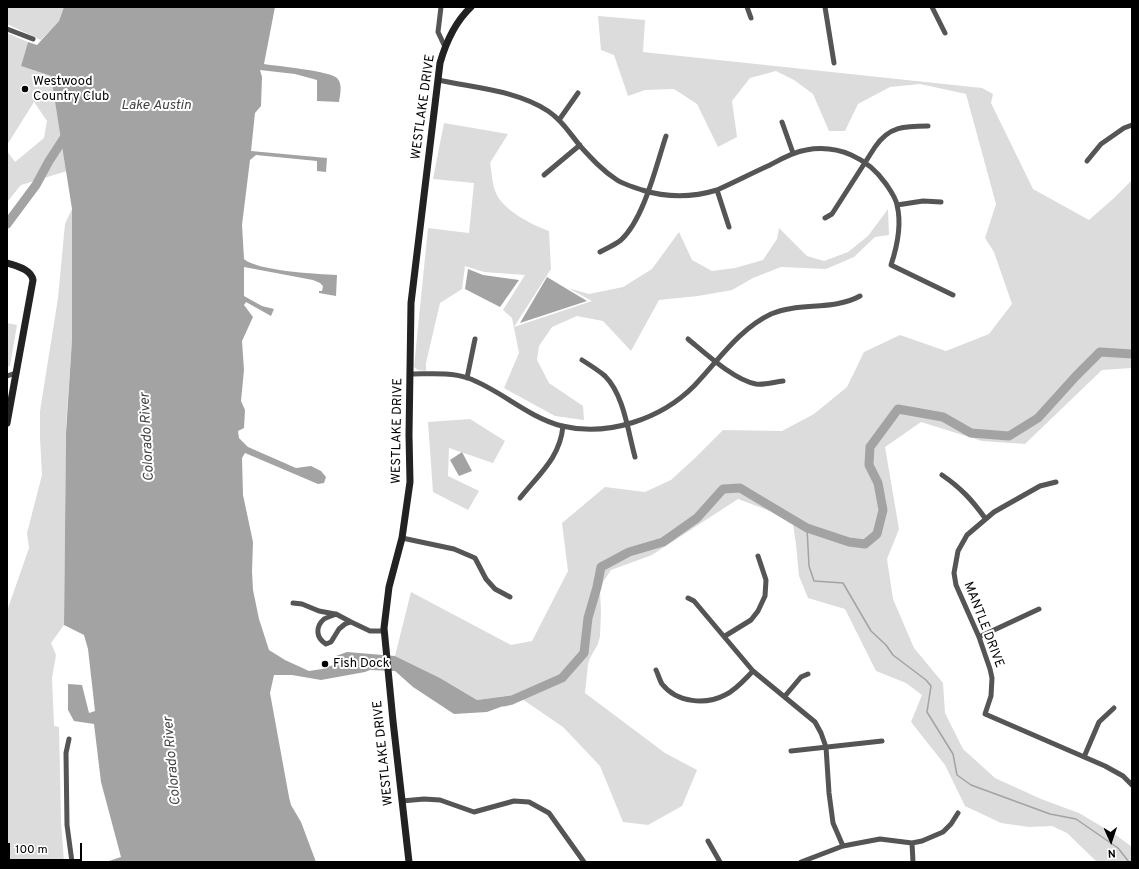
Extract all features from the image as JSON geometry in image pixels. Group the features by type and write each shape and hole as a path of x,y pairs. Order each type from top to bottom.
{"street":[{"path":"441,7 438,32 445,46"},
{"name":"WESTLAKE DRIVE","path":"409,862 384,631 389,586 402,538 410,482 411,303 440,63 445,46 455,27 471,7"},
{"path":"747,7 751,18"},
{"path":"825,7 834,63"},
{"path":"932,7 946,32"},
{"path":"7,28 33,39"},
{"path":"438,80 509,94 524,99 549,111 559,120 600,166 617,180 647,192 682,197 696,196 717,190 793,154 816,149 835,150 848,153 866,162 889,188 897,205 898,231 896,248 891,266 953,295"},
{"path":"559,120 578,93"},
{"path":"782,122 793,154"},
{"path":"1087,161 1101,144 1124,128 1132,125"},
{"path":"825,218 832,214 878,142 890,132 905,126 928,126"},
{"path":"600,252 620,241 640,214 666,136"},
{"path":"544,175 580,145"},
{"path":"717,190 729,227"},
{"path":"897,205 923,201 941,202"},
{"path":"7,263 28,272 31,274 33,280 7,423"},
{"path":"411,374 444,375 467,378 480,383 532,414 562,426 595,428 626,424 652,415 674,402 692,387 739,338 756,323 772,314 796,308 836,303 860,296"},
{"path":"467,378 475,339"},
{"path":"688,339 716,362 748,382 766,384 784,381"},
{"path":"582,360 599,371 611,383 620,399 634,457"},
{"path":"7,376 16,373"},
{"path":"520,498 554,457 560,442 562,426"},
{"path":"942,475 961,488 969,496 985,518"},
{"name":"MANTLE DRIVE","path":"1056,482 1040,486 985,518 967,535 956,556 954,573 958,591 979,638 992,678 991,696 985,714 1105,766 1123,776 1132,785"},
{"path":"402,538 454,549 475,558 486,580 495,589 510,597"},
{"path":"725,636 751,620 758,611 765,596 766,580 758,556"},
{"path":"688,598 694,601 753,671 815,722 826,747 829,793 834,823 843,846"},
{"path":"293,603 302,604 319,611 336,614 370,631 384,631"},
{"path":"979,638 1038,609"},
{"path":"336,614 324,619 318,627 318,636 321,641 326,644 331,642 339,629 345,624 351,622"},
{"path":"656,670 662,684 669,690 676,695 695,701 716,699 726,695 734,690 753,671"},
{"path":"785,696 801,677 808,674"},
{"path":"1084,757 1099,722 1114,708"},
{"path":"69,739 66,753 67,825 72,862"},
{"path":"792,751 882,741"},
{"path":"402,801 424,799 440,800 474,812 514,801 529,802 548,813 584,862"},
{"path":"801,862 843,846 880,839 912,843 931,838 943,832 951,824 958,813"},
{"path":"708,841 720,862"},
{"path":"912,843 913,862"}],"shaded area":[{"path":"7,7 64,7 59,21 41,40 7,24"},
{"path":"598,16 645,20 643,52 982,88 993,94 991,103 1033,189 1089,220 1132,180 1132,368 1102,370 1025,444 982,441 921,422 885,447 899,529 887,559 893,599 914,648 943,683 945,713 963,749 995,778 1041,799 1079,813 1116,835 1132,847 1132,862 1097,862 1067,833 1052,826 1029,827 1001,823 965,806 945,765 911,722 922,695 906,683 876,671 845,609 808,598 799,576 793,525 770,511 738,499 652,555 611,570 603,582 600,591 600,636 598,644 588,664 585,693 665,753 697,770 682,806 648,825 623,822 600,766 563,727 522,699 506,696 477,700 440,678 395,656 411,592 511,645 532,641 568,571 562,523 605,487 645,492 671,480 723,430 782,431 814,414 847,387 864,352 900,335 946,351 989,334 1012,304 994,252 985,238 996,204 966,94 920,84 890,87 858,104 845,131 829,131 813,94 794,80 776,71 750,78 732,101 737,137 718,147 697,104 674,89 645,90 628,96 614,55 601,50"},
{"path":"7,33 28,42 21,66 51,76 67,171 21,185 7,202 7,151 15,162 44,138 47,121 34,102 7,145"},
{"path":"444,123 508,134 490,163 496,193 511,211 527,221 549,231 551,269 514,327 592,301 568,288 589,294 623,287 652,269 679,232 692,260 712,271 735,268 763,260 777,239 779,228 807,256 824,261 848,252 868,236 888,209 889,235 875,237 854,257 826,269 781,267 753,278 732,290 698,296 659,300 631,351 603,321 577,316 552,327 539,346 537,360 549,383 583,406 584,420 555,416 504,388 519,353 512,318 503,310 525,275 484,272 465,266 462,289 440,303 426,363 426,371 418,370 414,367 428,228 469,233 474,183 433,179"},
{"path":"72,209 72,340 66,427 64,625 51,643 56,655 52,678 54,726 59,727 61,821 64,862 7,862 7,611 29,548 27,533 42,475 40,411 58,298 65,224"},
{"path":"7,323 17,325 10,366 7,367"},
{"path":"470,419 505,441 493,463 449,448 448,476 479,491 468,510 433,492 428,422"}],"water":[{"name":"Lake Austin","path":"64,7 275,7 264,64 324,73 332,75 339,80 341,90 339,102 317,101 317,80 295,74 260,70 262,77 261,106 255,113 251,151 327,158 326,172 317,171 317,161 256,155 250,160 242,225 244,259 251,263 274,269 303,273 337,275 336,296 319,293 319,291 322,291 323,286 313,280 244,267 244,296 262,306 274,309 271,316 246,302 244,305 253,317 242,341 244,370 241,401 245,410 244,428 238,431 239,438 248,447 296,468 311,466 321,471 326,477 324,483 318,484 245,453 242,458 243,495 253,542 253,590 259,619 269,650 285,660 309,671 322,669 333,665 336,656 347,652 395,656 440,678 477,700 507,696 522,699 487,712 454,714 413,687 395,671 370,670 321,680 292,675 274,675 270,693 289,797 291,805 301,822 316,862 106,862 121,857 101,782 94,724 74,721 68,710 68,684 82,685 89,713 95,711 88,649 84,635 64,625 66,433 72,340 72,209 51,76 21,66 28,42 37,45 59,21"},
{"path":"468,269 483,275 519,280 500,307 465,289"},
{"path":"547,277 587,301 520,323"},
{"path":"462,452 472,471 459,476 450,460"}],"waterway":[{"path":"7,224 36,185 49,161 66,135 69,133"},
{"path":"503,702 512,700 562,678 584,653 588,618 601,567 629,552 663,542 697,518 723,489 740,488 807,528 849,542 865,544 877,534 883,510 878,483 869,465 870,447 898,409 943,417 971,433 1009,436 1038,418 1100,352 1132,354"},
{"path":"807,528 809,566 814,581 843,583 871,631 886,645 893,655 926,680 931,686 927,712 953,754 957,775 971,785 1050,814 1076,819 1118,848 1129,862"}],"place":[{"name":"Westwood Country Club","path":"25,89"},
{"name":"Fish Dock","path":"325,664"}],"water label":[{"name":"Colorado River","path":"148,437"},
{"name":"Colorado River","path":"173,761"}]}
